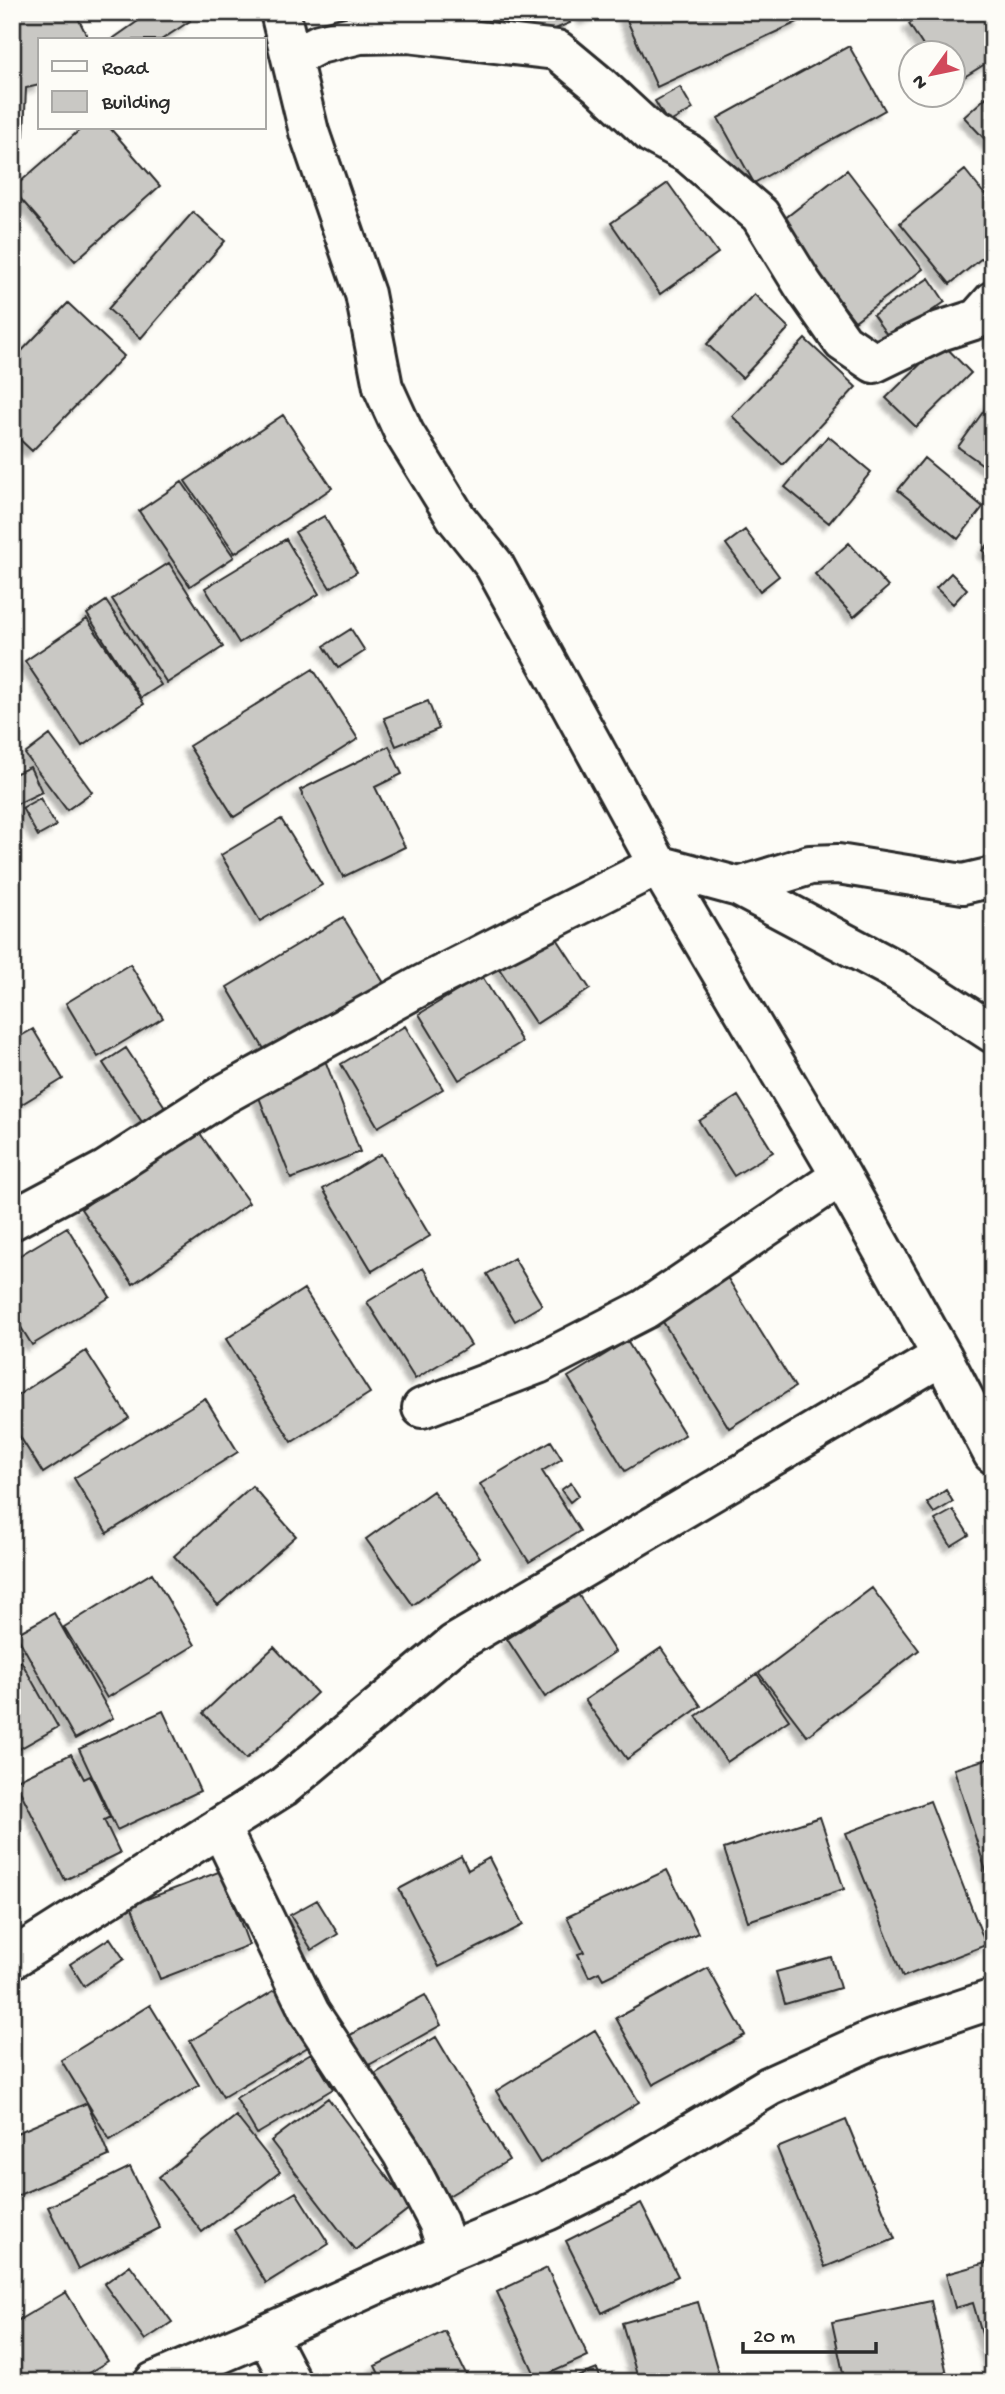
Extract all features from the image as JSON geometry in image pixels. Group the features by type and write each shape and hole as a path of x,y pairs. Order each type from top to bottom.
{"street":[{"path":"280,12 309,132 365,294 383,387 404,433 457,519 494,565 658,865 842,1176 993,1454"},
{"path":"292,58 319,44 359,34 408,33 557,50 600,85 652,134 689,154 760,215 803,285 843,342 874,363 940,331 977,319 993,301"},
{"path":"738,887 810,865 838,864 963,884 993,877"},
{"path":"12,1220 106,1170 221,1096 422,985 658,865 738,887 898,972 993,1033"},
{"path":"422,1408 538,1364 645,1309 842,1176"},
{"path":"12,1959 283,1787 454,1644 942,1356"},
{"path":"220,1827 310,2012 402,2153 438,2222 448,2252"},
{"path":"154,2382 547,2211 620,2175 770,2086 874,2039 993,1999"},
{"path":"267,2334 291,2382"}],"building":[{"path":"12,12 75,12 88,38 38,38 38,85 26,88 24,136 12,136"},
{"path":"151,12 184,12 190,21 164,38 114,38"},
{"path":"440,12 482,12 484,23 443,30"},
{"path":"566,12 570,23 540,35 537,28 505,40 494,14"},
{"path":"582,12 601,12 585,19"},
{"path":"634,12 798,12 802,20 657,87 625,16"},
{"path":"927,12 993,12 993,59 967,75 967,38 918,38 909,24"},
{"path":"849,46 885,110 754,183 718,118"},
{"path":"680,87 693,109 668,123 655,101"},
{"path":"993,91 993,148 964,117"},
{"path":"80,130 112,130 160,186 75,261 12,189"},
{"path":"847,170 923,269 855,321 779,223"},
{"path":"965,170 993,205 993,249 950,284 900,223"},
{"path":"668,183 718,253 660,294 611,223"},
{"path":"193,212 225,241 141,338 108,309"},
{"path":"929,278 945,302 890,339 873,315"},
{"path":"754,294 789,328 742,378 707,344"},
{"path":"68,303 124,356 32,451 12,432 12,361"},
{"path":"805,339 856,387 783,465 732,416"},
{"path":"942,343 971,373 916,427 886,398"},
{"path":"993,398 993,472 958,447"},
{"path":"283,415 332,488 235,553 185,481"},
{"path":"828,436 871,472 829,523 785,487"},
{"path":"924,458 983,507 958,539 898,490"},
{"path":"182,482 234,557 190,586 139,511"},
{"path":"324,516 357,572 330,588 295,532"},
{"path":"745,530 779,576 760,591 726,544"},
{"path":"993,538 993,558 983,551"},
{"path":"286,539 319,594 239,643 205,588"},
{"path":"849,543 888,587 854,617 815,574"},
{"path":"169,563 223,647 167,683 112,599"},
{"path":"951,573 967,589 953,604 936,588"},
{"path":"106,601 161,685 141,698 87,614"},
{"path":"87,619 144,704 82,746 25,661"},
{"path":"351,629 365,651 338,668 324,646"},
{"path":"313,669 358,739 234,817 189,746"},
{"path":"428,701 439,729 396,746 384,718"},
{"path":"50,735 92,792 67,810 25,754"},
{"path":"389,746 402,774 375,787 405,847 343,877 300,790"},
{"path":"30,767 42,792 17,804 12,794 12,775"},
{"path":"40,798 56,826 38,836 22,808"},
{"path":"281,819 322,885 260,921 221,855"},
{"path":"343,917 384,983 267,1054 227,987"},
{"path":"552,931 590,989 536,1024 498,967"},
{"path":"130,964 163,1018 98,1057 66,1003"},
{"path":"482,976 522,1042 459,1080 419,1014"},
{"path":"405,1026 443,1089 378,1127 341,1064"},
{"path":"33,1029 63,1079 12,1110 12,1041"},
{"path":"126,1048 165,1107 142,1122 103,1063"},
{"path":"325,1060 360,1152 291,1179 255,1087"},
{"path":"738,1096 773,1152 734,1176 699,1121"},
{"path":"197,1129 249,1203 133,1284 81,1209"},
{"path":"381,1154 430,1236 372,1271 323,1189"},
{"path":"67,1227 110,1297 32,1345 12,1313 12,1260"},
{"path":"514,1258 542,1305 515,1321 487,1274"},
{"path":"423,1268 471,1345 415,1379 367,1302"},
{"path":"722,1269 795,1387 729,1428 655,1309"},
{"path":"304,1289 370,1393 292,1442 226,1339"},
{"path":"627,1341 685,1435 625,1471 568,1377"},
{"path":"86,1351 129,1418 43,1473 12,1424 12,1399"},
{"path":"205,1398 238,1452 107,1533 74,1478"},
{"path":"551,1441 562,1459 542,1471 580,1531 529,1562 480,1484"},
{"path":"571,1483 579,1495 570,1502 561,1490"},
{"path":"252,1486 296,1536 218,1605 174,1556"},
{"path":"946,1490 953,1502 934,1513 927,1503"},
{"path":"433,1491 480,1557 413,1605 366,1539"},
{"path":"953,1510 969,1535 951,1546 935,1520"},
{"path":"152,1573 195,1645 107,1698 64,1627"},
{"path":"872,1588 919,1650 807,1736 759,1673"},
{"path":"12,1589 20,1606 12,1609"},
{"path":"578,1594 615,1652 545,1697 507,1639"},
{"path":"54,1613 113,1718 75,1739 16,1634"},
{"path":"274,1647 317,1693 246,1759 203,1713"},
{"path":"661,1648 701,1706 627,1759 585,1700"},
{"path":"21,1661 58,1727 12,1753 12,1666"},
{"path":"757,1674 789,1720 727,1762 696,1716"},
{"path":"163,1711 200,1791 117,1830 79,1749"},
{"path":"71,1754 84,1779 90,1776 110,1817 104,1820 120,1853 65,1880 15,1781"},
{"path":"993,1757 993,1886 991,1887 954,1769"},
{"path":"930,1801 986,1945 903,1977 846,1833"},
{"path":"820,1817 844,1889 748,1921 724,1849"},
{"path":"461,1856 468,1870 489,1858 523,1925 439,1967 399,1889"},
{"path":"667,1870 698,1933 603,1979 599,1972 589,1977 578,1954 584,1952 567,1917"},
{"path":"221,1871 249,1945 160,1979 131,1905"},
{"path":"317,1900 338,1934 312,1950 290,1915"},
{"path":"110,1938 124,1959 84,1986 70,1964"},
{"path":"831,1957 840,1988 785,2004 776,1972"},
{"path":"708,1968 745,2035 653,2085 616,2018"},
{"path":"280,1987 313,2044 223,2097 190,2041"},
{"path":"425,1995 441,2025 367,2066 350,2035"},
{"path":"150,2005 199,2085 110,2140 61,2060"},
{"path":"595,2030 639,2102 540,2163 496,2091"},
{"path":"436,2037 509,2160 440,2201 368,2078"},
{"path":"311,2053 333,2089 257,2134 236,2098"},
{"path":"328,2098 410,2208 355,2250 271,2141"},
{"path":"87,2103 109,2156 12,2198 12,2135"},
{"path":"236,2116 280,2172 202,2232 159,2177"},
{"path":"846,2120 895,2239 825,2267 777,2148"},
{"path":"130,2167 160,2228 78,2269 48,2207"},
{"path":"296,2192 329,2244 266,2283 234,2230"},
{"path":"641,2203 678,2276 602,2313 566,2241"},
{"path":"993,2261 992,2369 973,2303 955,2308 946,2274"},
{"path":"130,2265 172,2322 145,2340 104,2284"},
{"path":"547,2268 588,2356 537,2379 497,2292"},
{"path":"66,2292 108,2361 74,2382 16,2382 12,2376 12,2324"},
{"path":"931,2301 947,2374 913,2382 845,2382 832,2322"},
{"path":"698,2302 721,2382 639,2382 622,2323"},
{"path":"445,2331 470,2382 383,2382 375,2366"},
{"path":"597,2369 602,2382 564,2382"}]}
